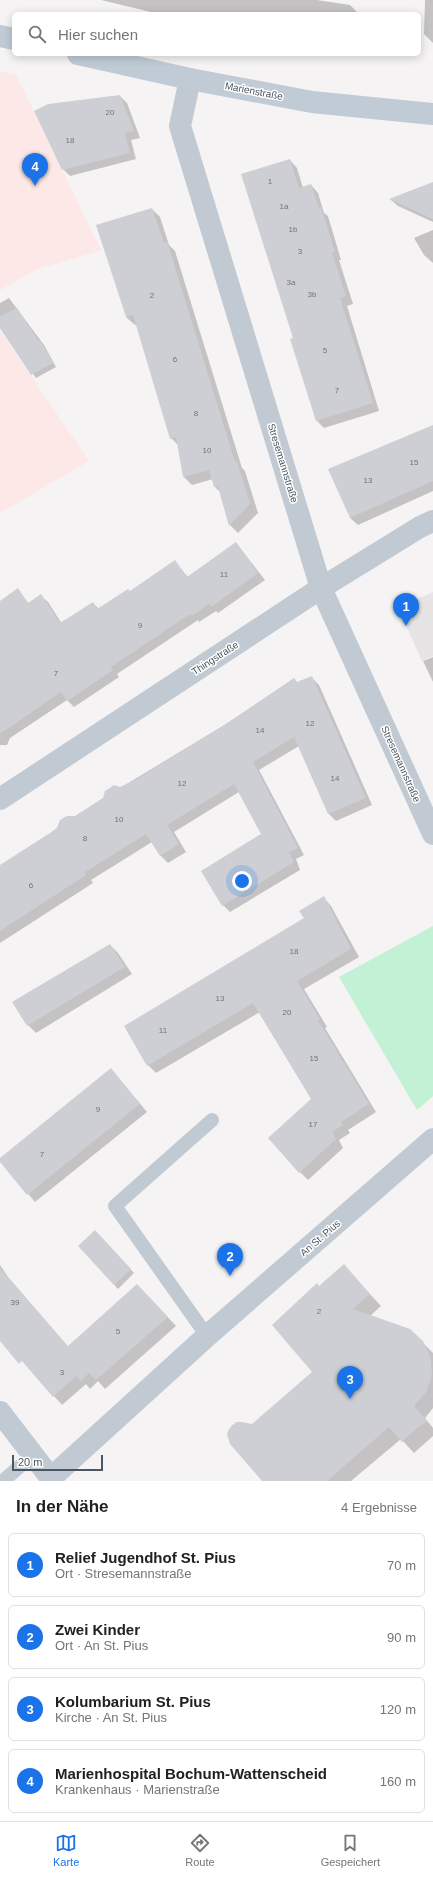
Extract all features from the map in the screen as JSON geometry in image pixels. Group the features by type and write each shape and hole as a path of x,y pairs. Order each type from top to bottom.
{"main road":[{"path":"0,36 12,39"},
{"name":"Marienstraße","path":"87,56 190,79 312,102 433,114"}],"street":[{"name":"Stresemannstraße","path":"190,79 180,126 321,588 433,834"},
{"name":"Thingstraße","path":"0,799 321,588 420,527 433,521"},
{"name":"An St. Pius","path":"52,1480 207,1336 433,1139"},
{"path":"0,1412 52,1480"}],"lane":[{"path":"207,1336 115,1206 212,1120"},
{"path":"3,1481 33,1455"}],"shaded area":[{"path":"0,71 16,75 101,250 38,269 0,290"},
{"path":"0,331 89,461 0,513"},
{"path":"433,592 433,656 422,661 398,608"}],"green space":[{"path":"433,926 433,1096 417,1110 339,977"}],"building":[{"path":"120,95 134,131 125,133 130,153 62,170 34,111 48,104"},
{"path":"290,159 299,188 311,184 319,208 321,207 335,252 332,253 346,296 340,298 373,403 316,421 290,339 293,338 241,174"},
{"path":"433,182 433,219 389,199"},
{"path":"152,208 164,243 167,241 235,462 237,461 250,504 229,526 218,487 214,487 209,470 183,477 176,437 170,439 133,315 126,317 96,225"},
{"path":"17,308 38,340 40,340 53,363 31,375 0,328 0,316"},
{"path":"433,425 433,481 350,518 328,469"},
{"path":"236,542 258,573 211,607 209,604 192,616 190,614 111,667 113,670 67,701 61,692 0,734 0,601 18,588 28,603 41,594 60,623 93,602 97,609 128,589 130,591 175,560 187,577"},
{"path":"312,676 366,798 328,814 294,737 253,762 298,848 289,852 294,862 222,906 201,871 261,834 234,784 167,825 179,844 160,856 146,834 85,872 86,875 0,931 0,865 57,828 60,820 67,816 75,816 103,798 105,791 114,785 120,787 135,780 226,724 294,678 297,682"},
{"path":"324,896 351,949 297,981 320,1019 318,1020 369,1104 341,1122 343,1125 332,1132 336,1139 299,1173 268,1138 311,1099 253,1003 147,1066 124,1026 304,918 299,911"},
{"path":"110,944 125,967 27,1026 12,1002"},
{"path":"111,1068 140,1104 27,1195 0,1162 0,1158"},
{"path":"95,1230 131,1269 114,1285 78,1246"},
{"path":"344,1264 370,1294 353,1309 410,1329 423,1341 431,1358 432,1376 426,1392 414,1406 427,1421 402,1442 389,1427 327,1481 262,1481 230,1444 227,1434 229,1429 236,1422 252,1424 312,1372 272,1325 317,1283 319,1286"},
{"path":"0,1268 68,1346 137,1284 168,1317 96,1380 89,1373 81,1381 76,1376 53,1397 22,1361 19,1364 0,1341"}],"place":[{"name":"Marienhospital Bochum-Wattenscheid","path":"35,186"},
{"name":"Relief Jugendhof St. Pius","path":"406,626"},
{"name":"Zwei Kinder","path":"230,1276"},
{"name":"Kolumbarium St. Pius","path":"350,1399"}]}
